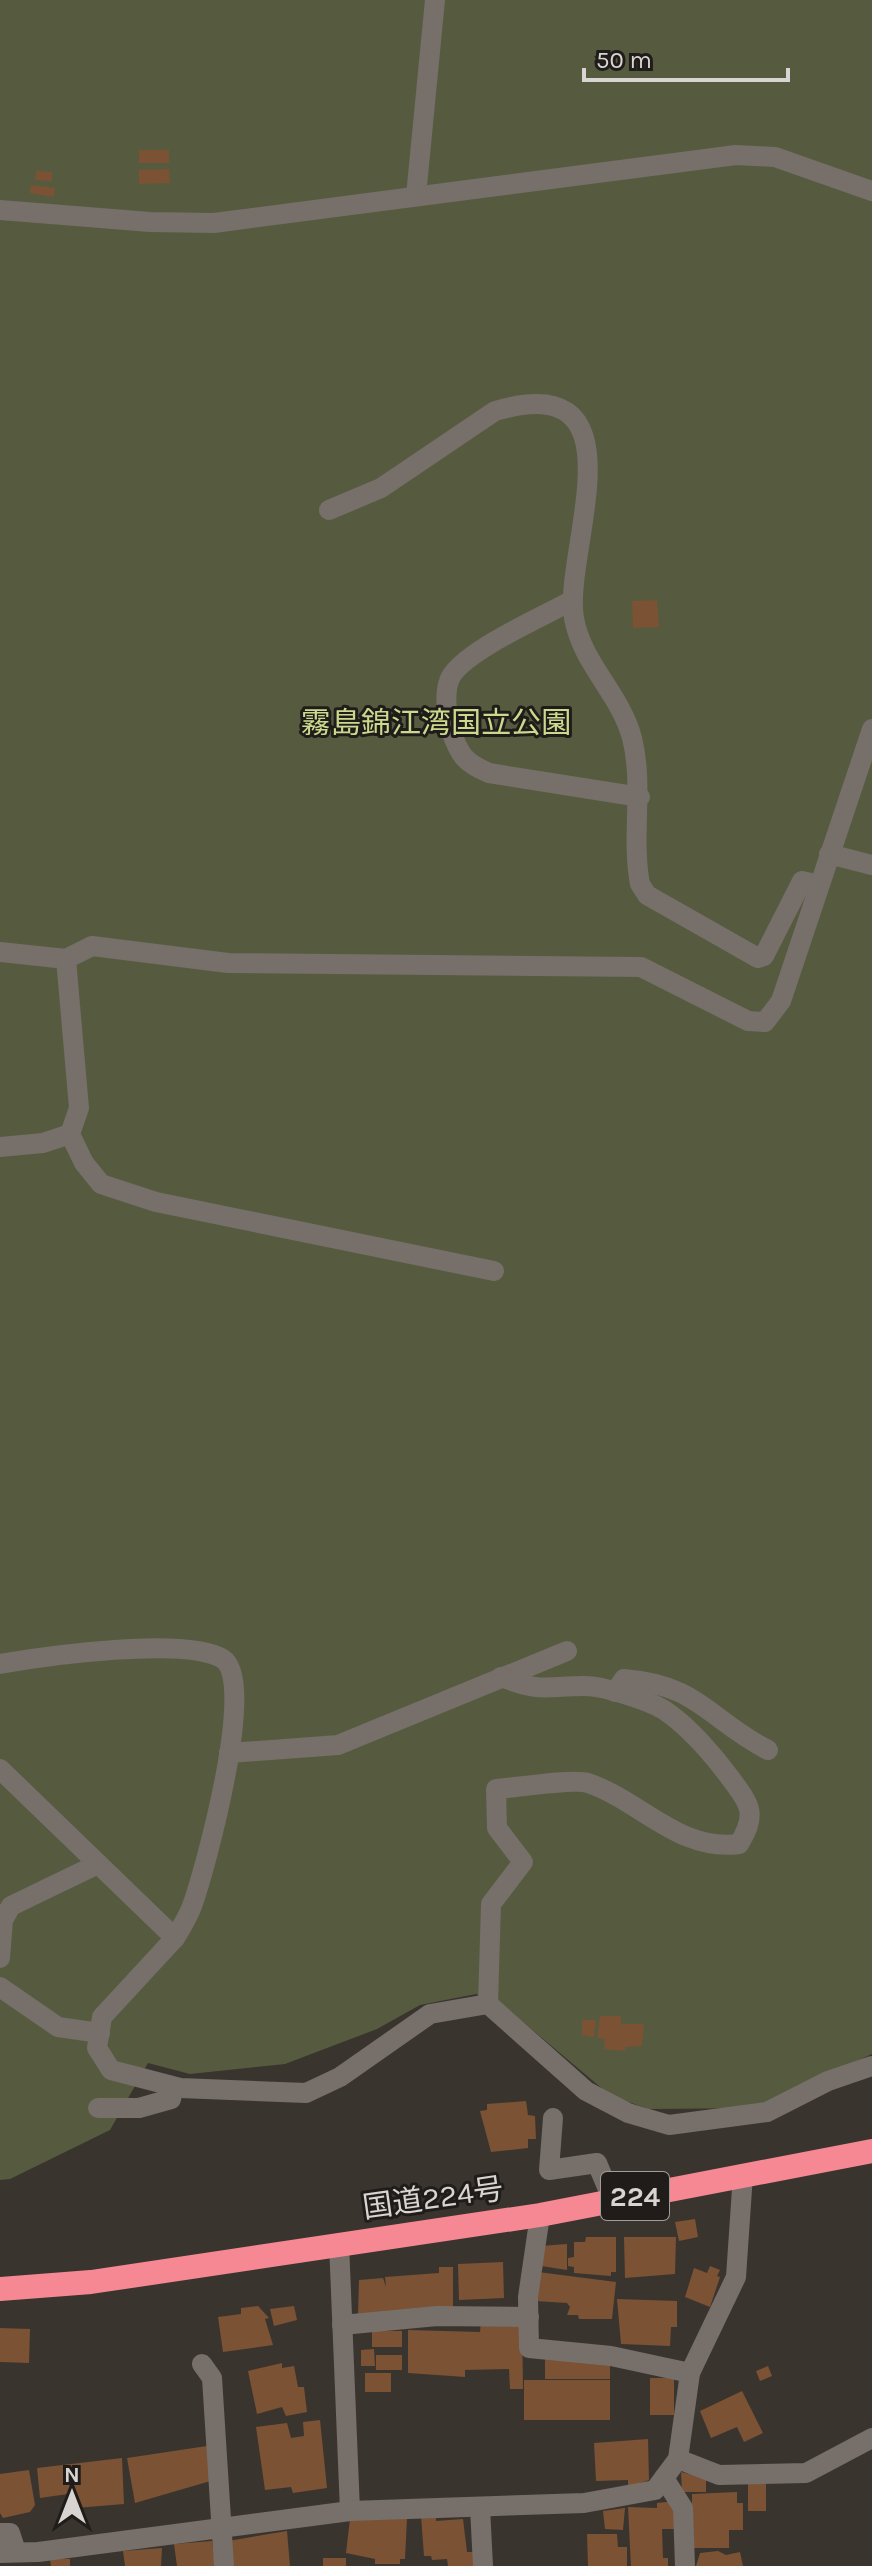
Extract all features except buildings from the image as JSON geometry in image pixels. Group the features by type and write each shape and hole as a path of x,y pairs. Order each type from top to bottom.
{"highway":[{"name":"国道224号","path":"0,2289 91,2282 540,2215 872,2151"}],"street":[{"path":"416,196 435,0"},
{"path":"0,210 150,222 214,223 736,155 775,157 872,191"},
{"path":"329,510 381,488 495,411 517,405 555,407 570,415 579,427 588,459 589,502 571,601 577,639 622,712 632,738 640,797 638,873 647,895 758,958 764,956 802,881 819,885"},
{"path":"571,601 462,662 449,680 447,719 458,754 466,764 489,773 640,797"},
{"path":"0,952 66,959 92,946 228,963 641,967 748,1021 765,1022 781,1001 872,729"},
{"path":"829,854 872,865"},
{"path":"66,959 79,1108 70,1134 84,1163 101,1184 156,1202 494,1271"},
{"path":"0,1147 43,1143 70,1134"},
{"path":"0,1664 89,1650 207,1652 226,1661 233,1673 233,1739 212,1838 192,1909 175,1938 102,2017 97,2048 111,2070 174,2087 306,2093 340,2077 430,2014 488,2004"},
{"path":"229,1753 338,1745 567,1651"},
{"path":"488,2004 491,1904 523,1862 497,1828 496,1789 586,1782 692,1840 718,1847 739,1844 750,1826 749,1804 724,1770 666,1711 587,1685 547,1690 529,1688 501,1677"},
{"path":"615,1692 624,1679 658,1682 700,1701 740,1736 768,1750"},
{"path":"0,1769 175,1938"},
{"path":"0,1958 3,1920 11,1906 98,1864"},
{"path":"0,1987 58,2027 100,2033"},
{"path":"488,2004 586,2091 628,2113 669,2125 767,2112 828,2081 872,2066"},
{"path":"98,2108 139,2108 171,2099 174,2087"},
{"path":"553,2118 549,2170 597,2163 613,2201"},
{"path":"0,2533 10,2533 8,2552 38,2559 222,2528 350,2511 584,2503 655,2490 678,2459 690,2373 736,2277 743,2174"},
{"path":"540,2215 529,2317 529,2348 611,2356 690,2373"},
{"path":"339,2243 350,2511"},
{"path":"342,2325 437,2316 529,2317"},
{"path":"202,2364 212,2378 224,2566"},
{"path":"678,2459 719,2475 806,2473 872,2438"},
{"path":"664,2478 683,2508 685,2566"},
{"path":"480,2507 483,2566"}],"green space":[{"name":"霧島錦江湾国立公園","path":"0,0 872,0 872,2054 757,2108 649,2109 611,2096 504,2006 476,1994 420,2005 377,2029 285,2064 190,2074 148,2063 110,2130 10,2179 0,2180"}]}
